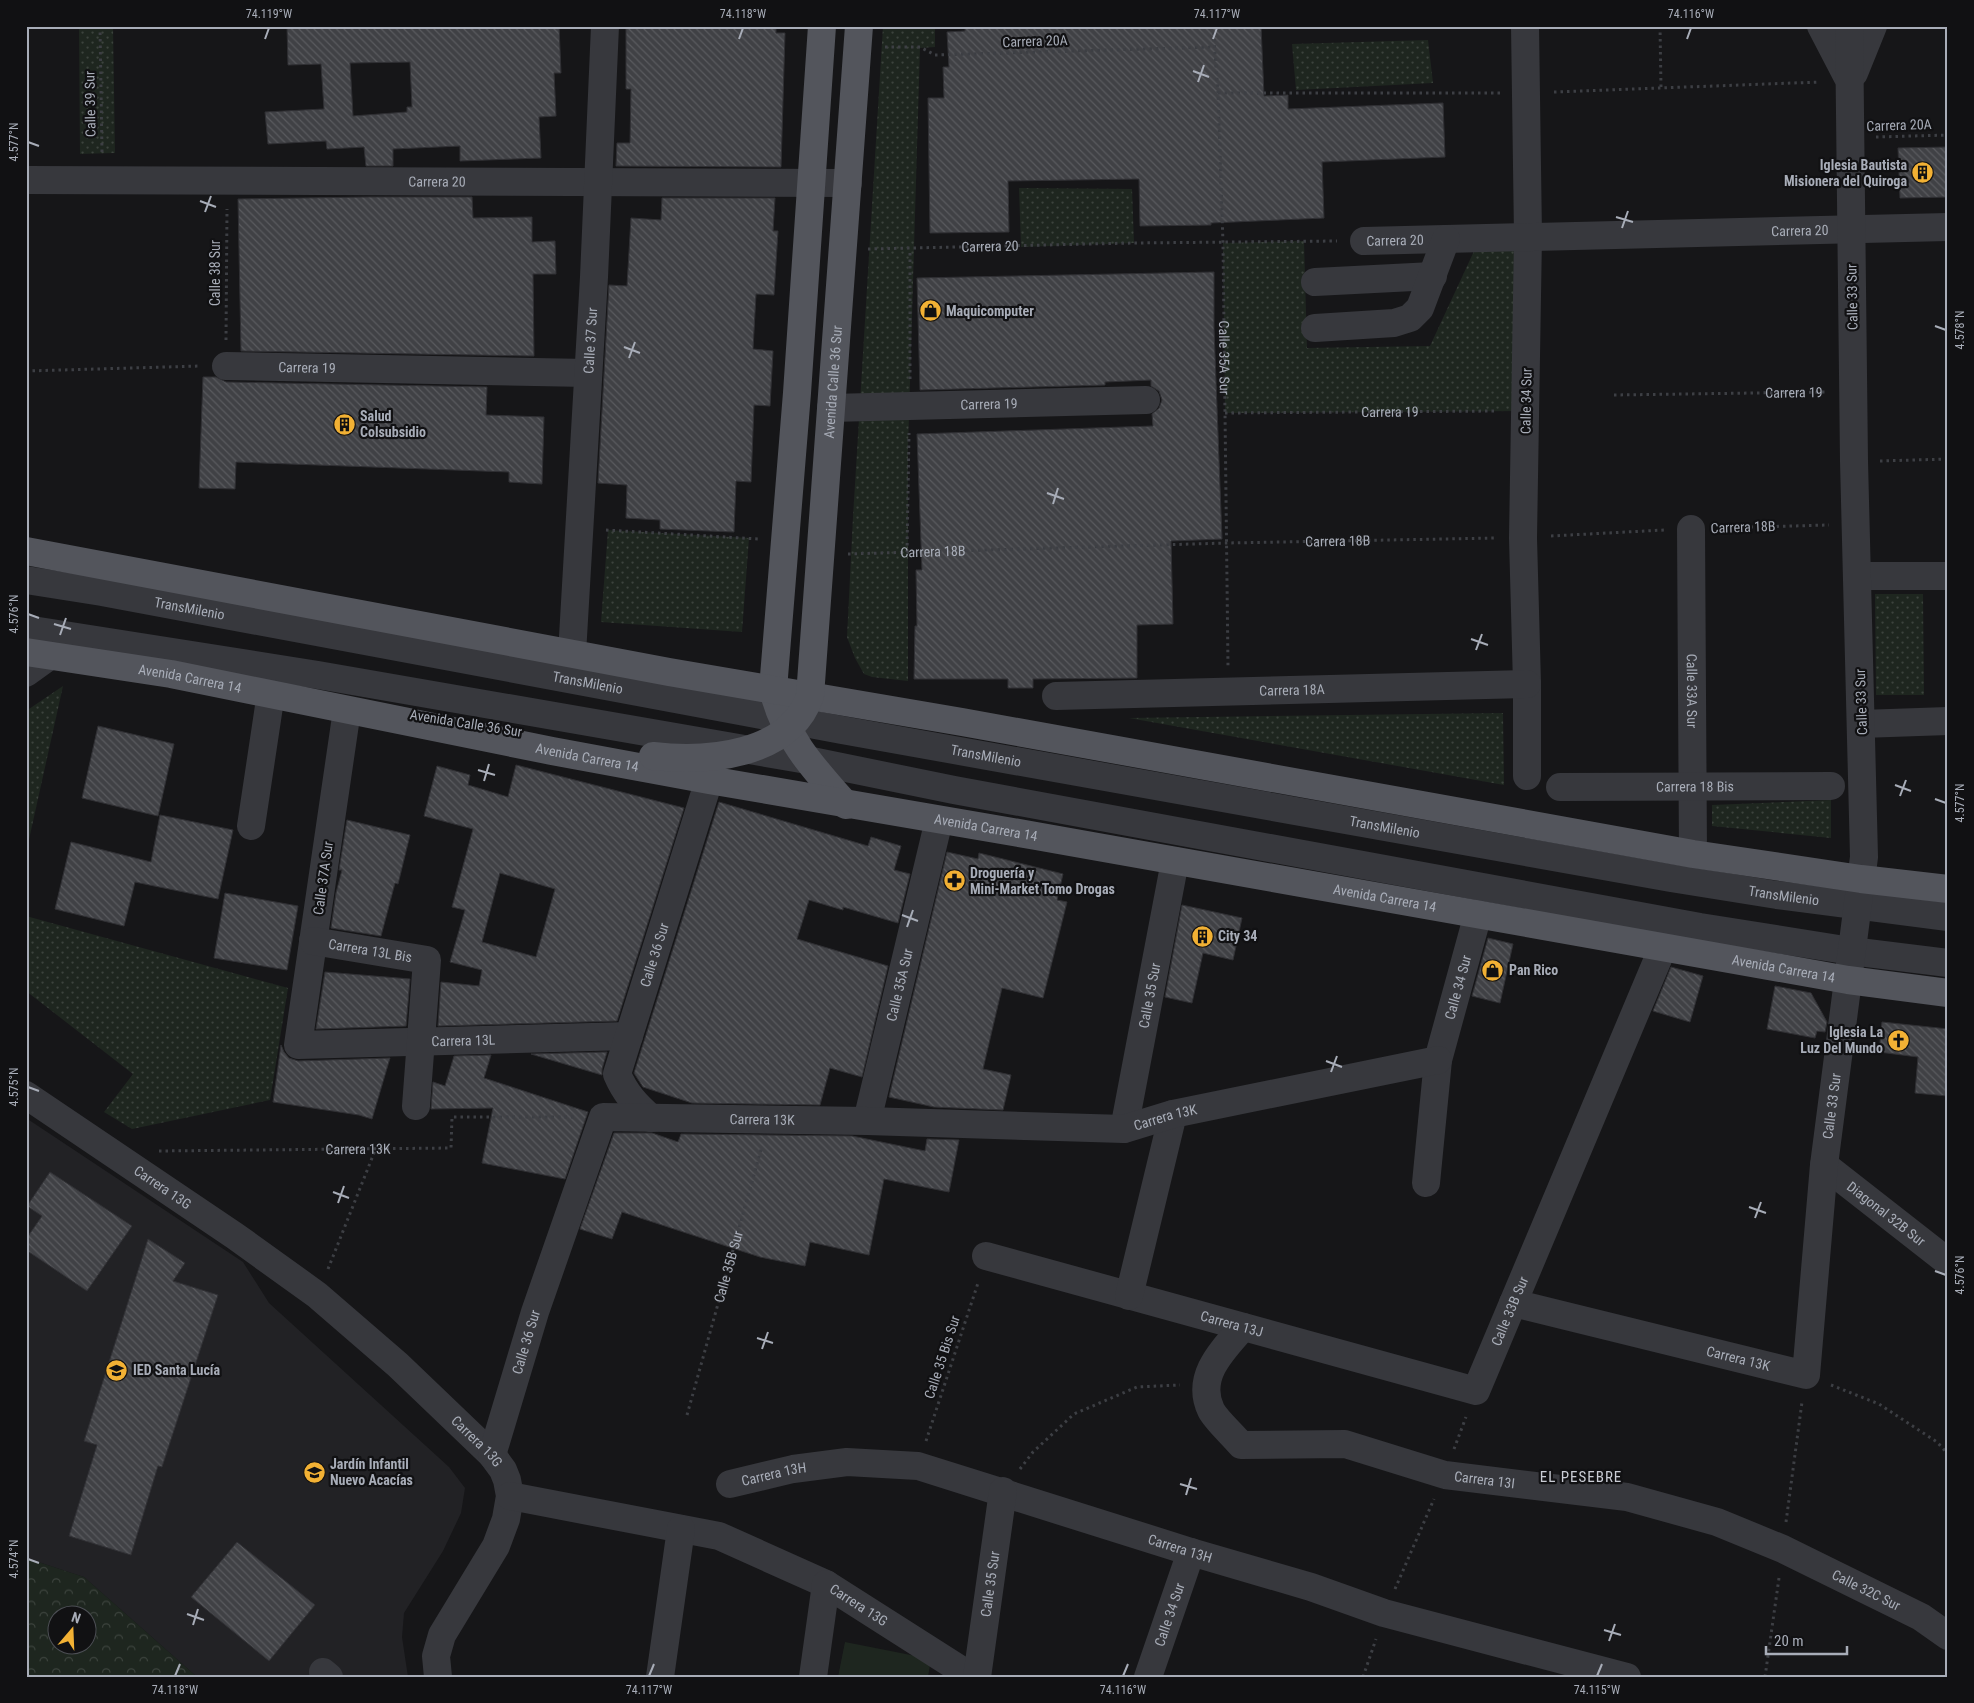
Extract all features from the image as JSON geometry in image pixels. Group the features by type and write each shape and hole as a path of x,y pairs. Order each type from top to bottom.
{"main road":[{"path":"822,26 773,689 807,760 846,805"},
{"name":"Avenida Calle 36 Sur","path":"347,710 455,720 668,757 718,756 747,750 770,740 805,708 810,696 858,37"},
{"path":"26,551 572,654 1693,854 1859,893 1948,890"},
{"name":"Avenida Carrera 14","path":"38,654 171,674 552,751 846,805 1848,980 1948,993"}],"street":[{"name":"Calle 37 Sur","path":"572,654 605,26"},
{"name":"Calle 34 Sur","path":"1524,26 1528,236 1523,538 1527,684 1527,776"},
{"path":"1821,26 1850,81"},
{"name":"Calle 33 Sur","path":"1806,1375 1824,1166 1864,857 1854,461 1849,26"},
{"path":"1850,81 1873,26"},
{"name":"Carrera 20","path":"26,180 848,183"},
{"name":"Carrera 20","path":"1364,241 1948,227"},
{"path":"1314,328 1394,322 1410,318 1420,308 1446,239"},
{"path":"1315,282 1433,276"},
{"name":"Carrera 19","path":"226,366 588,373"},
{"name":"Carrera 19","path":"831,408 1146,400"},
{"name":"Calle 33A Sur","path":"1691,529 1693,854"},
{"path":"1857,576 1948,576"},
{"name":"TransMilenio","path":"26,580 102,592 789,723 1672,878 1859,893 1948,917"},
{"path":"26,629 318,675 807,760 954,790 1690,925 1852,952 1948,964"},
{"path":"26,673 38,654"},
{"name":"Carrera 18A","path":"1056,696 1527,684"},
{"path":"251,826 270,693"},
{"name":"Calle 37A Sur","path":"298,1045 347,710"},
{"path":"1861,724 1948,722"},
{"name":"Calle 36 Sur","path":"651,1118 634,1103 624,1090 617,1074 709,780"},
{"name":"Carrera 18 Bis","path":"1560,787 1830,786"},
{"name":"Calle 35A Sur","path":"867,1121 939,820"},
{"name":"Calle 35 Sur","path":"1124,1129 1175,861"},
{"name":"Calle 34 Sur","path":"1426,1183 1438,1060 1478,914"},
{"name":"Carrera 13L Bis","path":"313,941 427,960 421,1042"},
{"name":"Calle 33B Sur","path":"1476,1391 1662,947"},
{"name":"Carrera 13L","path":"298,1045 629,1036"},
{"path":"416,1106 421,1042"},
{"name":"Carrera 13K","path":"603,1117 867,1121 1124,1129 1173,1114 1438,1060"},
{"name":"Carrera 13G","path":"26,1094 270,1260 317,1295 398,1365 492,1455 503,1470 510,1496 719,1536 826,1584 959,1672"},
{"path":"1129,1296 1173,1114"},
{"name":"Calle 36 Sur","path":"492,1455 535,1312 603,1117"},
{"name":"Diagonal 32B Sur","path":"1824,1166 1948,1262"},
{"name":"Carrera 13J","path":"986,1256 1476,1391"},
{"name":"Carrera 13K","path":"1514,1303 1806,1375"},
{"path":"1205,1384 1217,1357 1244,1327"},
{"name":"Carrera 13I","path":"1205,1384 1211,1411 1241,1445 1345,1444 1445,1475 1626,1498 1717,1522 1783,1549"},
{"name":"Carrera 13H","path":"730,1484 792,1469 847,1462 918,1466 1003,1491 1191,1552 1311,1587 1384,1613 1627,1677"},
{"name":"Calle 35 Sur","path":"977,1677 1003,1491"},
{"path":"438,1677 436,1656 440,1640 496,1546 506,1519 510,1496"},
{"path":"660,1677 681,1529"},
{"name":"Calle 32C Sur","path":"1783,1549 1921,1617 1948,1636"},
{"name":"Calle 34 Sur","path":"1148,1677 1191,1552"},
{"path":"813,1677 826,1584"}],"path":[{"name":"Calle 39 Sur","path":"100,26 103,180"},
{"name":"Calle 35A Sur","path":"1214,26 1223,243 1228,692"},
{"path":"1660,26 1661,88"},
{"name":"Carrera 20A","path":"858,37 920,47 935,56 1214,47"},
{"name":"Carrera 20A","path":"1850,138 1948,135"},
{"name":"Calle 38 Sur","path":"226,366 227,180"},
{"name":"Carrera 20","path":"843,250 1364,241"},
{"path":"26,371 226,366"},
{"name":"Carrera 19","path":"1614,395 1854,392"},
{"name":"Carrera 19","path":"1225,413 1526,410"},
{"path":"1854,461 1948,460"},
{"name":"Carrera 18B","path":"820,555 1227,543 1523,538 1691,529 1856,524"},
{"path":"579,528 785,540"},
{"name":"Carrera 13K","path":"110,1151 451,1148 452,1117 603,1117"},
{"name":"Calle 35B Sur","path":"687,1416 769,1119"},
{"path":"317,1295 376,1148"},
{"name":"Calle 35 Bis Sur","path":"918,1466 986,1256"},
{"path":"1806,1375 1878,1404 1937,1442 1948,1454"},
{"path":"1003,1491 1033,1452 1074,1414 1137,1387 1205,1384"},
{"path":"1363,1677 1384,1613 1445,1475 1476,1391"}],"shaded area":[{"name":"IED Santa Lucía","path":"26,1118 243,1262 269,1303 449,1467 465,1488 461,1513 443,1551 404,1613 402,1637 408,1677 197,1677 84,1577 26,1558"}],"green space":[{"path":"79,26 113,26 115,153 80,154"},
{"path":"883,26 935,26 935,47 920,48 908,449 908,681 872,677 864,674 847,637"},
{"path":"1428,40 1433,83 1296,90 1292,44"},
{"path":"1019,188 1132,189 1134,243 1021,247"},
{"path":"1304,241 1307,348 1430,346 1475,249 1519,249 1521,411 1225,413 1223,243"},
{"path":"608,530 749,538 742,632 601,622"},
{"path":"1875,594 1923,594 1924,695 1876,695"},
{"path":"63,686 26,853 26,711"},
{"path":"1503,713 1504,785 1129,718"},
{"path":"1831,800 1831,838 1712,826 1712,805"},
{"path":"26,916 288,988 270,1100 132,1129 104,1112 133,1074 26,991"},
{"path":"26,1558 84,1577 197,1677 26,1677"},
{"path":"845,1642 931,1659 928,1677 838,1677"}],"building":[{"path":"287,26 559,26 561,73 554,73 556,116 539,117 541,158 460,161 460,146 393,149 393,166 366,166 364,147 327,149 326,141 268,144 265,112 324,109 321,64 288,65","holes":["410,62 412,107 407,107 407,112 353,116 350,63"]},
{"path":"626,26 776,26 776,33 785,33 781,167 616,166 617,143 630,143 631,89 626,89"},
{"path":"965,26 1261,26 1264,96 1288,95 1288,109 1443,103 1445,157 1322,162 1324,218 1211,223 1211,225 1140,226 1139,179 1008,181 1009,232 930,233 928,98 944,98 943,67 949,67 947,32 965,31"},
{"name":"Iglesia Bautista Misionera del Quiroga","path":"1948,147 1948,197 1900,198 1898,148"},
{"path":"472,197 473,218 532,217 532,242 555,241 556,274 533,274 534,356 241,351 238,199"},
{"path":"662,198 775,198 773,231 778,231 774,295 756,294 753,349 773,351 770,406 754,405 751,482 736,481 734,532 660,529 660,520 626,518 627,485 598,483 609,285 627,286 631,218 661,220"},
{"path":"1214,272 1214,328 1222,539 1171,541 1173,624 1137,625 1137,678 1033,679 1033,688 1008,688 1008,679 914,679 915,626 917,626 916,570 922,570 917,434 1153,426 1152,414 1159,408 1162,400 1159,391 1151,386 1151,380 1105,382 1105,385 920,390 917,278"},
{"name":"Salud Colsubsidio","path":"203,377 216,377 226,382 487,387 486,415 544,417 542,484 509,482 509,472 236,462 235,489 199,488"},
{"path":"98,726 174,744 158,816 82,798"},
{"path":"516,765 684,808 617,1021 438,1026 441,982 479,986 482,970 450,962 465,910 452,907 473,829 424,816 437,766 470,775 468,785 508,797","holes":["500,873 555,889 536,957 482,942"]},
{"path":"719,802 868,846 871,837 901,846 894,870 910,874 898,923 843,907 843,910 809,900 797,939 888,966 862,1077 830,1068 820,1105 692,1103 643,1087 634,1073"},
{"path":"160,815 233,830 218,899 135,882 124,926 55,909 71,842 151,862"},
{"path":"347,820 410,835 398,884 395,883 381,936 331,928 336,893 342,870 339,870"},
{"path":"947,852 978,859 979,853 1063,874 1057,900 1067,902 1043,998 1002,988 983,1069 1011,1075 1003,1110 934,1107 889,1097"},
{"path":"225,893 298,906 287,970 214,958"},
{"name":"City 34","path":"1182,905 1242,918 1233,960 1203,953 1192,1003 1165,997"},
{"name":"Pan Rico","path":"1488,938 1513,944 1500,1003 1472,996"},
{"path":"1671,967 1703,976 1690,1022 1653,1011"},
{"path":"325,972 410,979 406,1026 316,1029"},
{"path":"1775,986 1811,993 1827,1022 1825,1032 1817,1031 1815,1038 1767,1029"},
{"path":"1882,1022 1948,1029 1948,1096 1915,1093 1918,1057 1879,1052"},
{"path":"281,1045 289,1058 298,1061 390,1058 372,1119 359,1115 273,1102"},
{"path":"607,1052 602,1075 531,1054"},
{"path":"491,1055 484,1078 588,1112 565,1179 482,1163 493,1108 431,1109 433,1082 445,1086 454,1056"},
{"path":"614,1133 652,1133 678,1142 681,1134 852,1136 925,1151 927,1139 959,1140 949,1192 884,1179 869,1255 810,1242 805,1266 760,1257 622,1212 612,1239 580,1229"},
{"path":"50,1172 132,1226 87,1291 26,1250 26,1239 42,1216 27,1206"},
{"path":"148,1239 185,1263 173,1281 218,1295 162,1467 158,1466 131,1555 69,1536 97,1445 84,1441"},
{"path":"237,1542 315,1605 269,1661 191,1597"}],"place":[{"name":"Iglesia Bautista Misionera del Quiroga","path":"1923,173"},
{"name":"Maquicomputer","path":"930,311"},
{"name":"Salud Colsubsidio","path":"344,424"},
{"name":"Droguería y Mini-Market Tomo Drogas","path":"954,881"},
{"name":"City 34","path":"1202,936"},
{"name":"Pan Rico","path":"1493,970"},
{"name":"Iglesia La Luz Del Mundo","path":"1899,1040"},
{"name":"IED Santa Lucía","path":"117,1370"},
{"name":"Jardín Infantil Nuevo Acacías","path":"314,1472"}],"district":[{"name":"EL PESEBRE","path":"1581,1477"}]}
